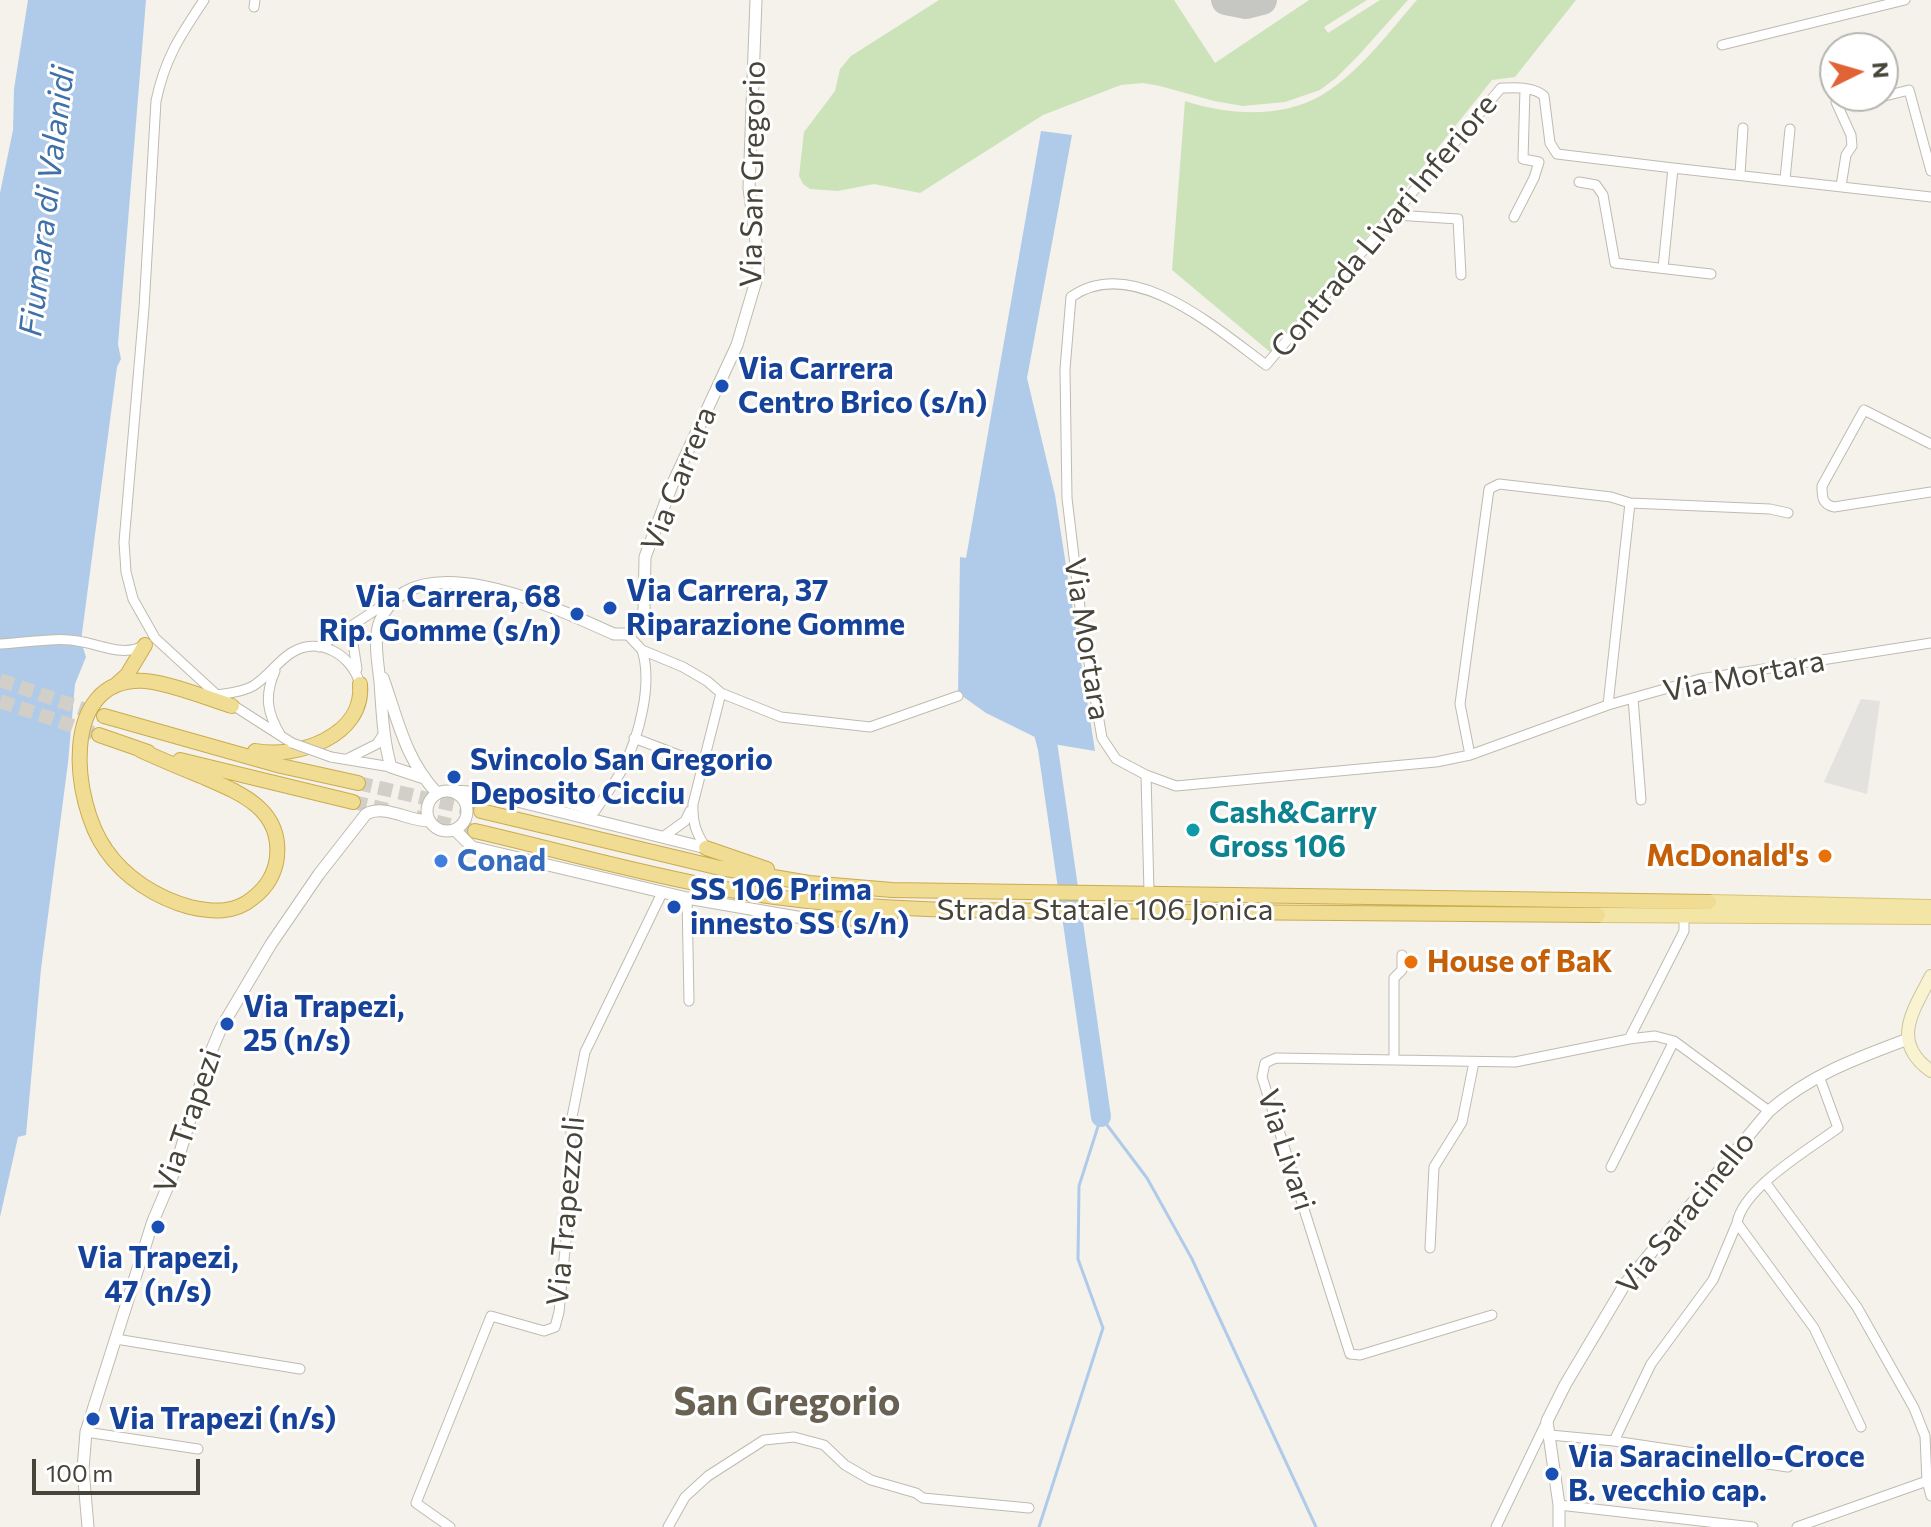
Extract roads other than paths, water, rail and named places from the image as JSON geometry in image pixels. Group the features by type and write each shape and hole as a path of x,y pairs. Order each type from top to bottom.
{"highway":[{"path":"114,687 127,675 150,642"},
{"path":"99,735 247,797 262,809 275,835 277,854 273,873 256,897 239,907 220,911 179,904 137,882 118,866 90,821 81,792 79,767 85,721 101,694 114,687 147,681 232,706"},
{"path":"140,727 265,753 298,750 347,725 357,709 360,684"},
{"path":"104,716 281,766 358,783"},
{"path":"140,750 353,802"},
{"name":"Strada Statale 106 Jonica","path":"481,811 720,868 809,883 892,890 1149,892 1598,908"},
{"name":"Strada Statale 106 Jonica","path":"475,831 724,889 809,902 950,910 1598,908"},
{"path":"706,848 809,883"},
{"path":"1598,908 1709,902"},
{"path":"820,921 950,910"}],"main road":[{"path":"1709,902 1902,911 1931,917"},
{"path":"1598,908 1684,915 1902,911 1931,907"},
{"path":"1931,976 1907,1023 1908,1039 1920,1063 1931,1071"}],"street":[{"path":"204,0 176,41 163,71 156,101 144,308 124,542 126,572 133,599 150,642 232,706 287,741 331,757 391,767 422,777"},
{"name":"Via San Gregorio","path":"737,345 758,274 749,188 756,0"},
{"path":"1722,45 1905,0"},
{"name":"Contrada Livari Inferiore","path":"1071,297 1081,290 1119,283 1181,303 1266,365 1501,88 1525,89 1544,96 1550,143 1557,154 1931,197"},
{"path":"1514,217 1539,162 1523,159 1525,89"},
{"path":"1899,92 1909,90 1931,171"},
{"path":"1841,112 1851,135 1852,146 1846,155 1841,186"},
{"path":"1740,174 1743,128"},
{"path":"1785,179 1790,129"},
{"path":"1663,268 1673,168"},
{"path":"1579,182 1596,185 1603,195 1615,263 1711,274"},
{"path":"1395,215 1458,219 1461,275"},
{"name":"Via Mortara","path":"1071,297 1065,369 1067,498 1081,616 1102,738 1116,759 1146,775 1176,786 1412,764 1470,755 1608,705 1700,679 1931,643"},
{"name":"Via Carrera","path":"627,634 638,624 644,610 645,557 667,499 737,345"},
{"path":"1931,444 1864,410 1822,486 1822,498 1827,505 1834,507 1931,492"},
{"path":"1470,755 1460,704 1489,489 1499,484 1611,497 1630,503 1770,509 1788,513"},
{"path":"1608,705 1630,503"},
{"path":"319,647 394,598 426,586 473,584 540,601 614,634 627,634 642,650 683,667 721,693 781,717 870,727 958,696"},
{"path":"391,767 384,733 378,662 379,622 394,598"},
{"path":"360,684 352,637 358,622 370,611"},
{"path":"0,644 58,639 81,641 118,651 137,650 150,642"},
{"path":"217,695 251,688 297,650 319,647 333,650 346,658 360,684"},
{"path":"547,797 595,811 623,767 634,738 646,675 642,650"},
{"path":"378,662 408,753 422,777 437,793"},
{"path":"278,665 270,685 268,711 287,741"},
{"path":"706,848 692,818 693,804 721,693"},
{"path":"1633,698 1641,800"},
{"path":"344,760 377,744 384,733"},
{"path":"634,738 702,764"},
{"path":"391,767 403,763 408,753"},
{"path":"1146,775 1149,892"},
{"path":"453,791 463,798 467,810 464,822 455,830 440,830 429,821 426,808 432,796 453,791 485,793 706,848"},
{"path":"663,837 685,821 693,804"},
{"name":"Via Trapezi","path":"88,1527 83,1469 86,1432 153,1221 178,1162 210,1054 221,1028 271,944 319,874 366,814 375,810 384,811 416,821 429,821"},
{"path":"455,830 472,847 662,893 820,921"},
{"name":"Via Trapezzoli","path":"450,1527 416,1503 491,1316 544,1331 555,1327 571,1187 571,1122 585,1052 662,893"},
{"path":"687,898 689,1001"},
{"path":"1629,1039 1684,931 1684,915"},
{"path":"1394,1060 1394,978 1402,970 1402,955"},
{"name":"Via Livari","path":"1492,1315 1360,1355 1350,1354 1262,1077 1265,1063 1276,1058 1515,1062 1629,1039 1655,1036 1674,1041"},
{"name":"Via Saracinello","path":"1547,1421 1625,1284 1769,1111 1794,1089 1819,1076 1908,1039"},
{"path":"1611,1167 1674,1041 1769,1111"},
{"path":"1430,1248 1434,1167 1462,1122 1474,1062"},
{"path":"1614,1441 1651,1364 1713,1280 1738,1214 1765,1182 1838,1128 1819,1076"},
{"path":"1765,1182 1857,1307 1914,1408 1925,1436 1927,1481 1931,1496"},
{"path":"1737,1223 1814,1328 1861,1427"},
{"path":"116,1339 300,1369"},
{"path":"1547,1421 1559,1505 1559,1527"},
{"path":"1496,1527 1547,1421"},
{"path":"86,1432 198,1449"},
{"path":"1550,1435 1614,1441 1788,1467"},
{"path":"668,1527 685,1497 708,1476 764,1440 794,1437 824,1445 845,1465 871,1480 916,1493 923,1498 1029,1508"},
{"path":"1797,1527 1927,1481"},
{"path":"1559,1505 1753,1527"}],"water":[{"name":"Fiumara di Valanidi","path":"28,0 146,0 118,344 121,359 117,367 81,641 86,657 75,684 68,763 41,969 26,1135 18,1137 0,1217 0,193 13,130 14,89"},
{"path":"1041,131 1072,135 1027,378 1055,495 1095,751 1047,743 986,713 958,693 960,557 966,558"}],"waterway":[{"path":"1040,718 1048,749 1101,1117"},
{"path":"1101,1117 1147,1178 1192,1259 1316,1527"},
{"path":"1039,1527 1103,1328 1078,1259 1079,1186 1101,1117"}],"tunnel":[{"path":"0,680 100,715"},
{"path":"0,701 99,735"},
{"path":"358,783 481,811"},
{"path":"353,802 388,810"},
{"path":"416,817 475,831"}],"place":[{"name":"Via Carrera Centro Brico (s/n)","path":"722,386"},
{"name":"Via Carrera, 37 Riparazione Gomme","path":"610,608"},
{"name":"Via Carrera, 68 Rip. Gomme (s/n)","path":"577,614"},
{"name":"Svincolo San Gregorio Deposito Cicciu","path":"454,777"},
{"name":"Cash&Carry Gross 106","path":"1193,830"},
{"name":"McDonald's","path":"1825,856"},
{"name":"Conad","path":"441,861"},
{"name":"SS 106 Prima innesto SS (s/n)","path":"674,907"},
{"name":"House of BaK","path":"1411,962"},
{"name":"Via Trapezi, 25 (n/s)","path":"227,1024"},
{"name":"Via Trapezi, 47 (n/s)","path":"158,1227"},
{"name":"Via Trapezi (n/s)","path":"93,1419"},
{"name":"Via Saracinello-Croce B. vecchio cap.","path":"1552,1474"}],"district":[{"name":"San Gregorio","path":"787,1402"}]}
